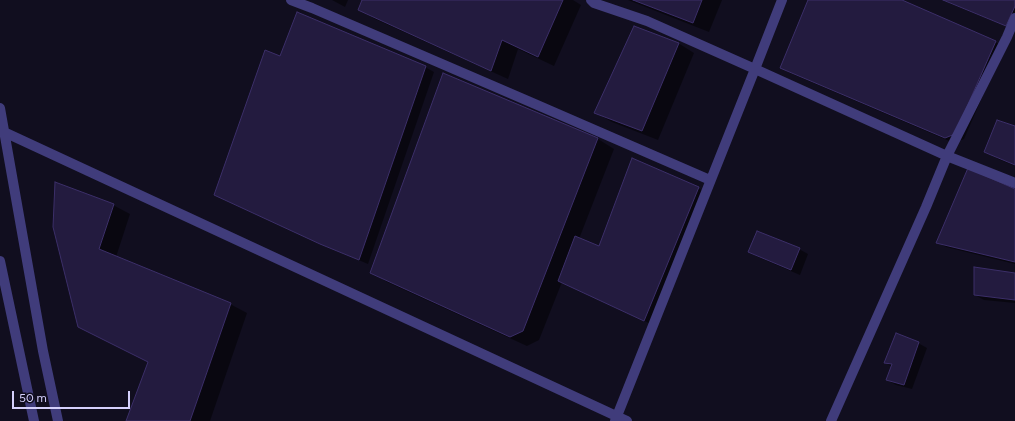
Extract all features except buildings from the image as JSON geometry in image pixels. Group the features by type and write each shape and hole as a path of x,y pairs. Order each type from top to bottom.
{"street":[{"path":"291,0 420,54 710,180"},
{"path":"591,0 594,3 647,21 947,156 1015,183"},
{"path":"616,419 782,0"},
{"path":"831,421 926,207 947,156 1007,37 1015,18"},
{"path":"0,108 43,351 58,421"},
{"path":"4,132 616,419 627,421"},
{"path":"0,261 34,421"}]}
